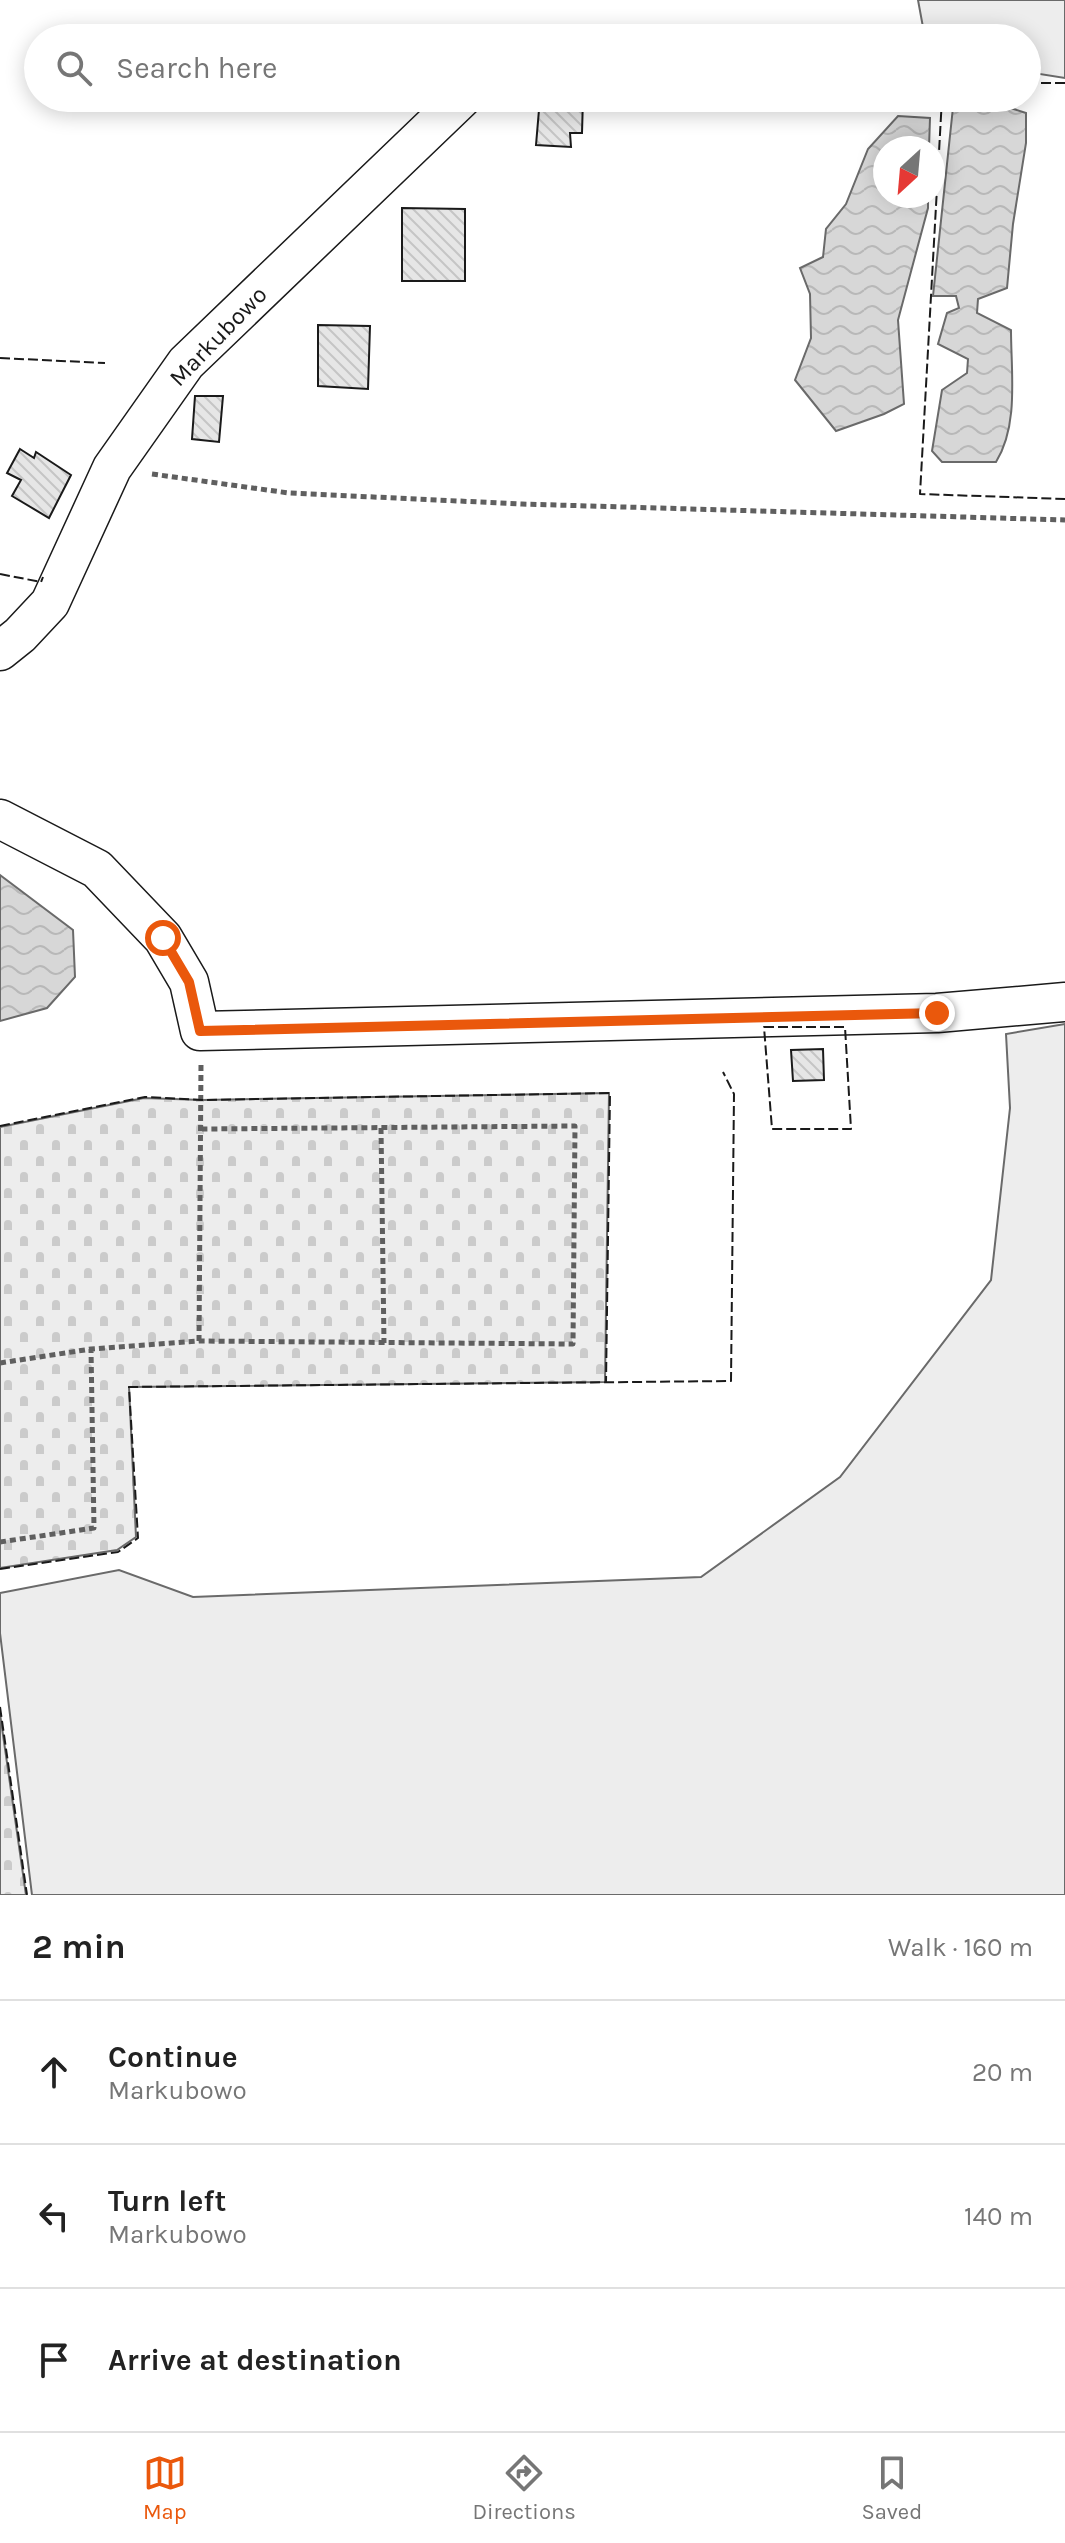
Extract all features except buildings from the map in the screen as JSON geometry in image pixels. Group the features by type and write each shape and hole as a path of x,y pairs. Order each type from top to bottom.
{"street":[{"name":"Markubowo","path":"0,651 50,603 112,468 186,363 447,112"},
{"path":"0,819 97,869 163,938 189,982 200,1031 937,1013 1065,1002"}],"path":[{"path":"112,468 289,493 1065,520"},
{"path":"199,1341 200,1031"},
{"path":"0,1363 91,1349 199,1341 573,1344 575,1126 202,1129"},
{"path":"381,1128 384,1343"},
{"path":"0,1542 94,1528 91,1349"}],"green space":[{"path":"918,0 1065,0 1065,78 1041,74 1041,24 922,24"},
{"path":"1065,1024 1065,1895 32,1895 0,1633 0,1593 119,1570 193,1597 701,1577 840,1477 991,1280 1010,1108 1006,1034"},
{"path":"609,1093 605,1382 129,1387 136,1537 117,1550 0,1568 0,1127 144,1098 202,1100"},
{"path":"0,1714 26,1895 0,1895"}],"water":[{"path":"953,112 1026,113 1026,143 1007,288 978,299 977,313 1011,330 1011,415 996,462 942,462 932,451 942,390 967,373 968,359 938,344 947,313 959,308 956,296 933,296 942,208 945,208"},
{"path":"898,116 930,118 929,136 880,136"},
{"path":"873,144 873,208 928,208 898,320 904,404 836,431 795,380 811,338 810,294 800,268 823,257 826,229 846,204"},
{"path":"0,875 73,930 75,977 47,1008 0,1021"}],"fence":[{"path":"1041,83 1065,83"},
{"path":"941,112 920,494 1065,499"},
{"path":"0,358 105,363"},
{"path":"0,574 41,582 43,577"},
{"path":"764,1027 845,1027 851,1129 772,1129 764,1027"},
{"path":"0,1569 118,1552 138,1538 129,1387 731,1381 734,1094 723,1072"},
{"path":"0,1126 145,1097 202,1100 610,1093 606,1383"},
{"path":"0,1707 27,1895"}],"route":[{"path":"163,938 189,982 200,1031 937,1013"}]}
